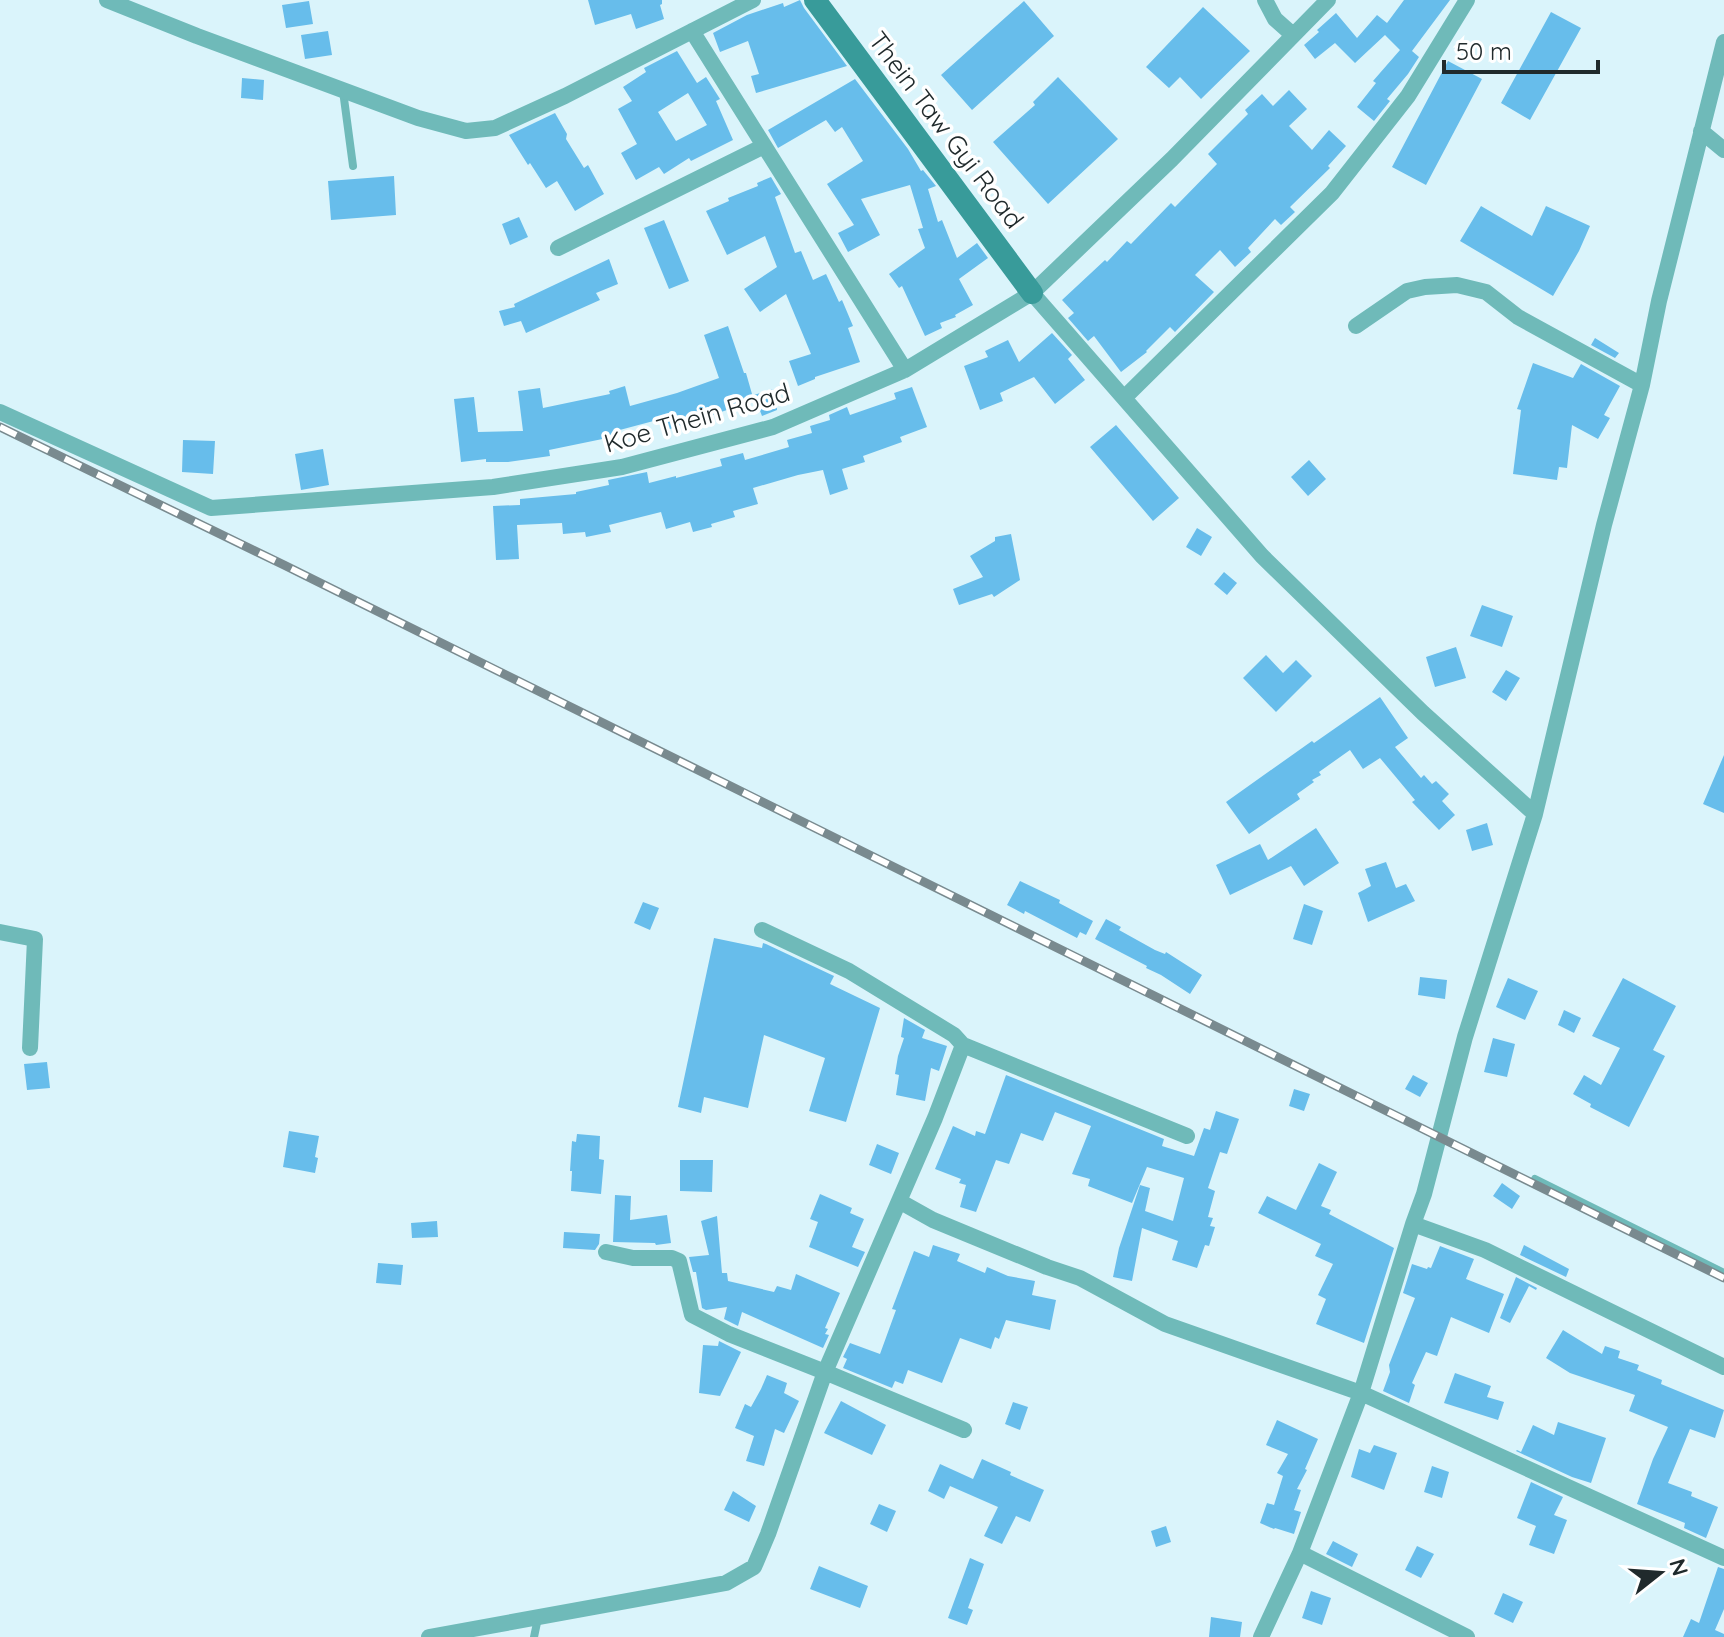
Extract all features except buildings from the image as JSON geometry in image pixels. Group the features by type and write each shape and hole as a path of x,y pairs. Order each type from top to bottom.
{"street":[{"path":"107,0 418,118 466,131 495,128 565,96 753,0"},
{"name":"Thein Taw Gyi Road","path":"815,0 1032,293"},
{"path":"1265,0 1275,19 1293,35"},
{"name":"Koe Thein Road","path":"0,412 211,508 493,487 622,467 773,427 905,370 1032,293 1172,159 1328,0"},
{"path":"1124,398 1332,193 1408,96 1467,0"},
{"path":"692,31 905,370"},
{"path":"1261,1637 1300,1553 1361,1393 1424,1194 1465,1037 1535,814 1724,42"},
{"path":"1701,131 1724,150"},
{"path":"558,248 764,146"},
{"path":"1356,326 1407,291 1457,285 1486,292 1518,317 1642,385"},
{"path":"1032,293 1262,556 1423,713 1535,814"},
{"path":"762,930 849,971 954,1035 963,1045 1187,1136"},
{"path":"0,932 35,939 30,1048"},
{"path":"429,1637 726,1583 754,1567 825,1372 935,1118 963,1045"},
{"path":"899,1201 933,1220 1080,1278 1165,1324 1361,1393 1724,1558"},
{"path":"1413,1224 1485,1250 1724,1367"},
{"path":"606,1252 633,1258 672,1258 679,1261 692,1315 729,1334 964,1430"},
{"path":"1300,1553 1467,1637"}],"lane":[{"path":"343,90 353,166"},
{"path":"1535,1179 1724,1273"},
{"path":"534,1637 539,1617"}],"railway":[{"path":"0,427 1724,1278"}]}
